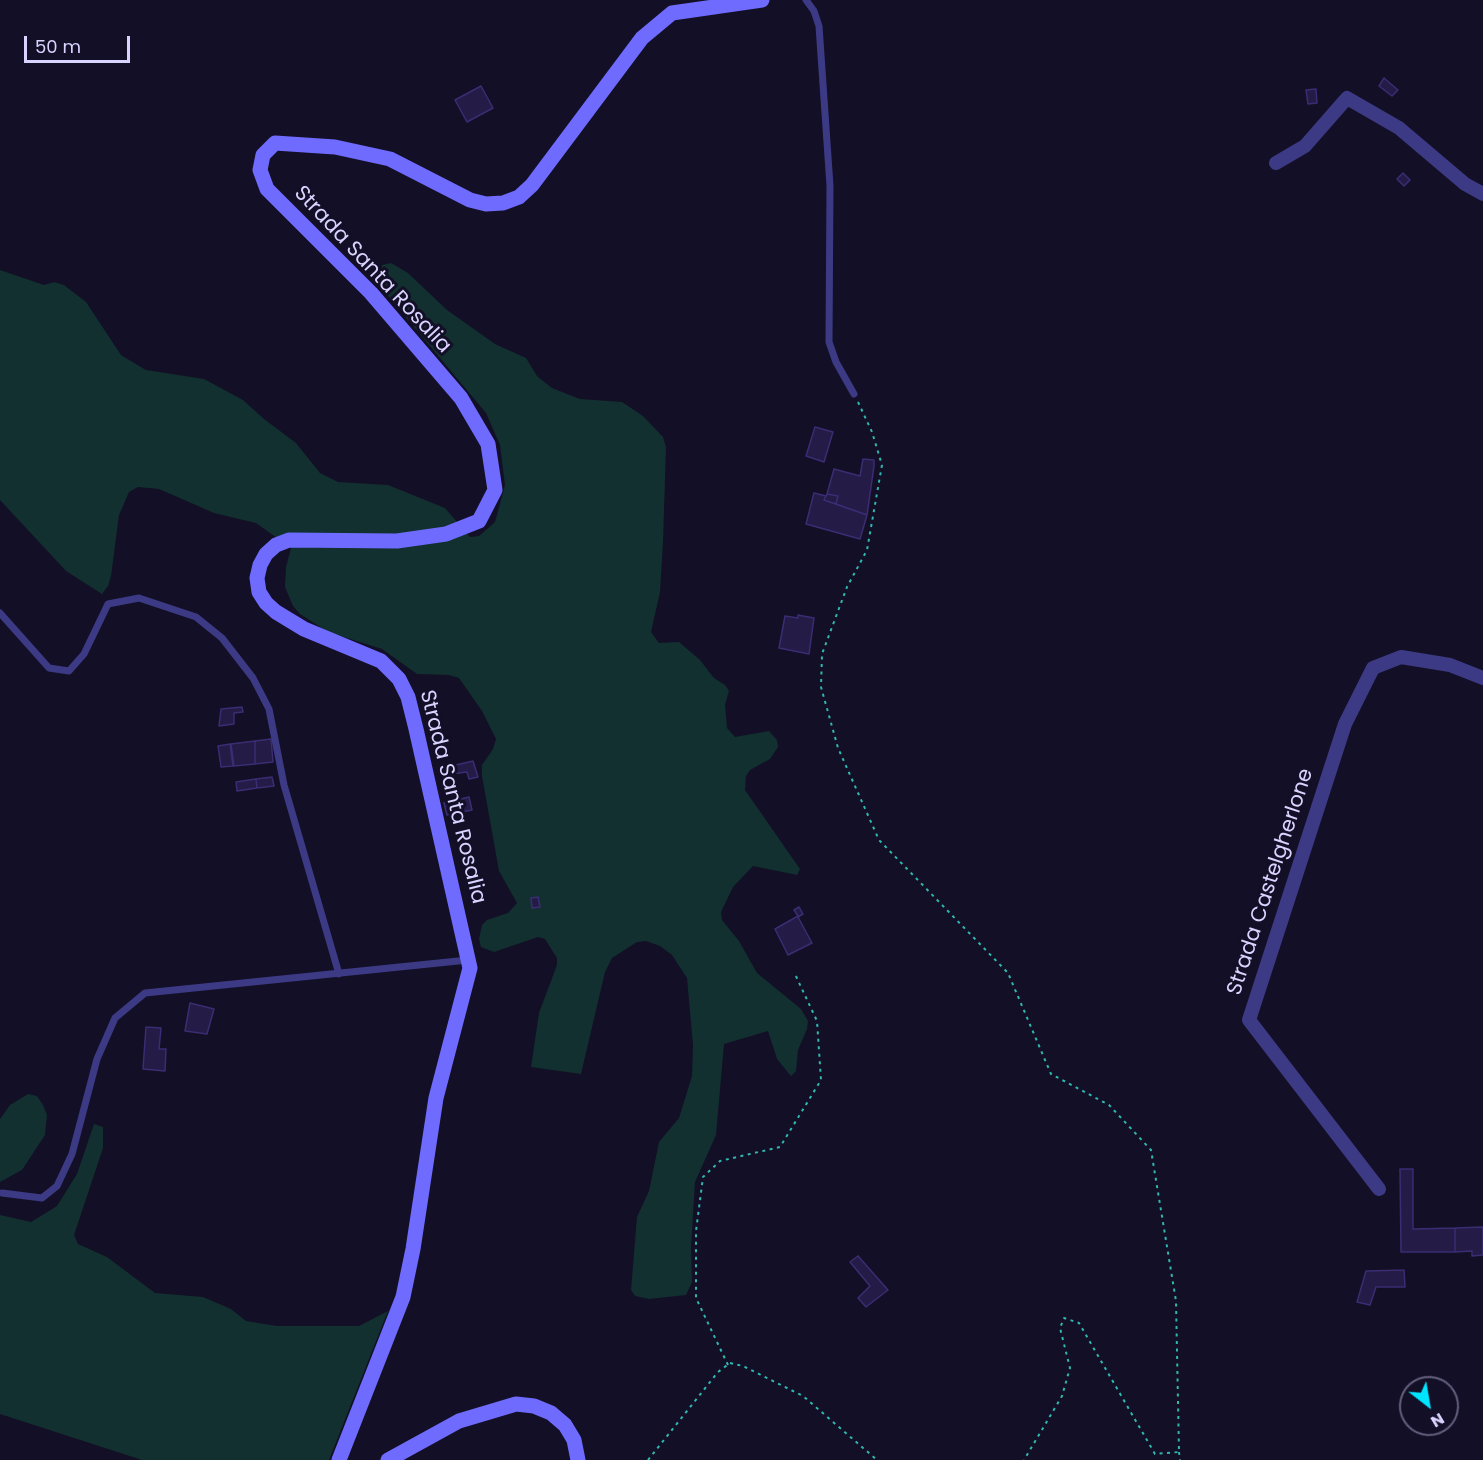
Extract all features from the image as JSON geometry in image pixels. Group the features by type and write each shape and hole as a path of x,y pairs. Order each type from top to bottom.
{"street":[{"name":"Strada Santa Rosalia","path":"339,1460 403,1297 413,1249 436,1098 470,968 416,729 408,697 399,679 381,661 304,629 276,612 262,597 257,578 266,554 276,545 289,540 349,543 397,541 446,534 479,521 495,490 488,444 461,398 371,292 267,189 260,170 263,155 275,143 335,147 390,159 470,200 486,204 503,203 519,197 532,185 642,38 672,13 762,0"},
{"path":"1276,163 1305,146 1347,98 1399,128 1465,184 1483,194"},
{"name":"Strada Castelgherlone","path":"1379,1189 1249,1020 1345,724 1373,668 1401,657 1450,665 1483,678"},
{"path":"388,1460 459,1421 516,1404 534,1406 551,1413 565,1425 574,1440 578,1460"}],"lane":[{"path":"806,0 819,26 830,186 829,342 836,362 854,394"},
{"path":"0,613 49,668 69,670 84,654 108,604 139,598 196,617 222,638 253,678 269,709 284,785 339,974"},
{"path":"2,1193 42,1198 57,1186 72,1154 97,1059 115,1018 145,993 468,960"}],"path":[{"path":"854,394 872,432 882,465 867,550 847,587 822,654 821,687 838,748 879,840 1008,973 1051,1074 1108,1105 1151,1150 1176,1301 1180,1460"},
{"path":"728,1365 696,1298 696,1231 703,1177 720,1161 780,1147 821,1080 817,1021 794,972"},
{"path":"1024,1460 1053,1413 1070,1368 1060,1328 1064,1318 1079,1323 1155,1454 1179,1452"},
{"path":"648,1460 718,1372 728,1365 743,1366 803,1396 877,1460"}],"green space":[{"path":"391,263 408,273 447,310 495,344 526,358 537,376 552,388 580,399 622,402 643,416 663,437 666,447 660,592 651,632 659,643 679,642 700,660 714,678 725,685 729,691 725,705 727,728 735,737 769,731 777,740 778,747 770,759 750,770 746,776 745,790 800,869 797,875 753,866 733,887 721,912 722,920 739,941 757,973 801,1009 808,1021 807,1029 798,1050 796,1071 791,1076 777,1059 768,1031 724,1044 716,1135 695,1182 691,1247 692,1282 686,1295 649,1299 635,1296 631,1290 637,1217 649,1191 659,1142 679,1118 692,1076 693,1045 687,978 672,955 660,946 646,941 637,942 612,958 605,972 581,1074 531,1067 539,1013 557,965 557,958 545,939 538,937 494,952 481,947 479,939 482,925 487,920 508,913 517,903 499,871 482,776 482,765 493,749 496,739 482,711 459,678 449,675 417,674 382,649 328,632 300,614 293,606 285,587 286,567 291,548 256,523 214,513 159,489 138,487 129,492 119,515 111,576 102,594 66,571 0,500 0,270 44,285 54,282 64,285 86,302 121,355 146,370 204,379 243,400 296,443 320,473 338,482 388,485 445,508 470,537 479,536 495,522 505,485 500,445 486,413 379,285 382,265"},
{"path":"28,1094 37,1096 43,1105 47,1115 45,1135 22,1170 0,1182 0,1119 10,1105"},
{"path":"94,1124 103,1127 103,1148 74,1235 78,1244 107,1257 155,1293 203,1297 231,1309 246,1321 277,1326 359,1326 388,1311 329,1460 142,1460 0,1414 0,1215 31,1222 57,1206 77,1174"}],"building":[{"path":"1384,78 1398,90 1392,96 1379,86"},
{"path":"481,86 493,108 467,122 455,100"},
{"path":"1316,89 1317,103 1308,104 1306,90"},
{"path":"1403,173 1410,180 1404,186 1397,179"},
{"path":"815,427 833,432 824,462 806,456"},
{"path":"863,459 874,460 867,515 836,504 838,496 827,494 834,469 860,476"},
{"path":"814,493 826,496 824,500 867,515 860,539 806,524"},
{"path":"827,494 838,496 836,504 824,500"},
{"path":"798,615 814,618 809,654 779,648 785,616 798,618"},
{"path":"242,707 243,712 234,713 234,724 219,726 221,709"},
{"path":"271,739 273,762 255,764 255,741"},
{"path":"255,741 255,764 234,766 231,744"},
{"path":"230,744 233,766 221,767 218,746"},
{"path":"473,761 478,777 469,779 467,772 443,775 442,770 447,767"},
{"path":"272,777 274,786 257,788 256,779"},
{"path":"256,779 257,788 237,791 236,782"},
{"path":"469,797 472,810 447,815 444,803"},
{"path":"538,897 540,907 532,908 531,898"},
{"path":"799,907 803,914 798,917 812,943 788,955 775,929 798,916 794,910"},
{"path":"190,1003 214,1009 207,1034 185,1031"},
{"path":"146,1027 161,1028 159,1049 166,1049 165,1071 143,1069"},
{"path":"1400,1169 1413,1169 1413,1229 1455,1228 1455,1252 1401,1252"},
{"path":"1483,1227 1483,1255 1472,1256 1472,1251 1455,1252 1455,1228"},
{"path":"858,1256 888,1290 866,1307 858,1298 870,1286 850,1262"},
{"path":"1404,1270 1405,1287 1376,1287 1370,1305 1357,1302 1366,1271"}]}
